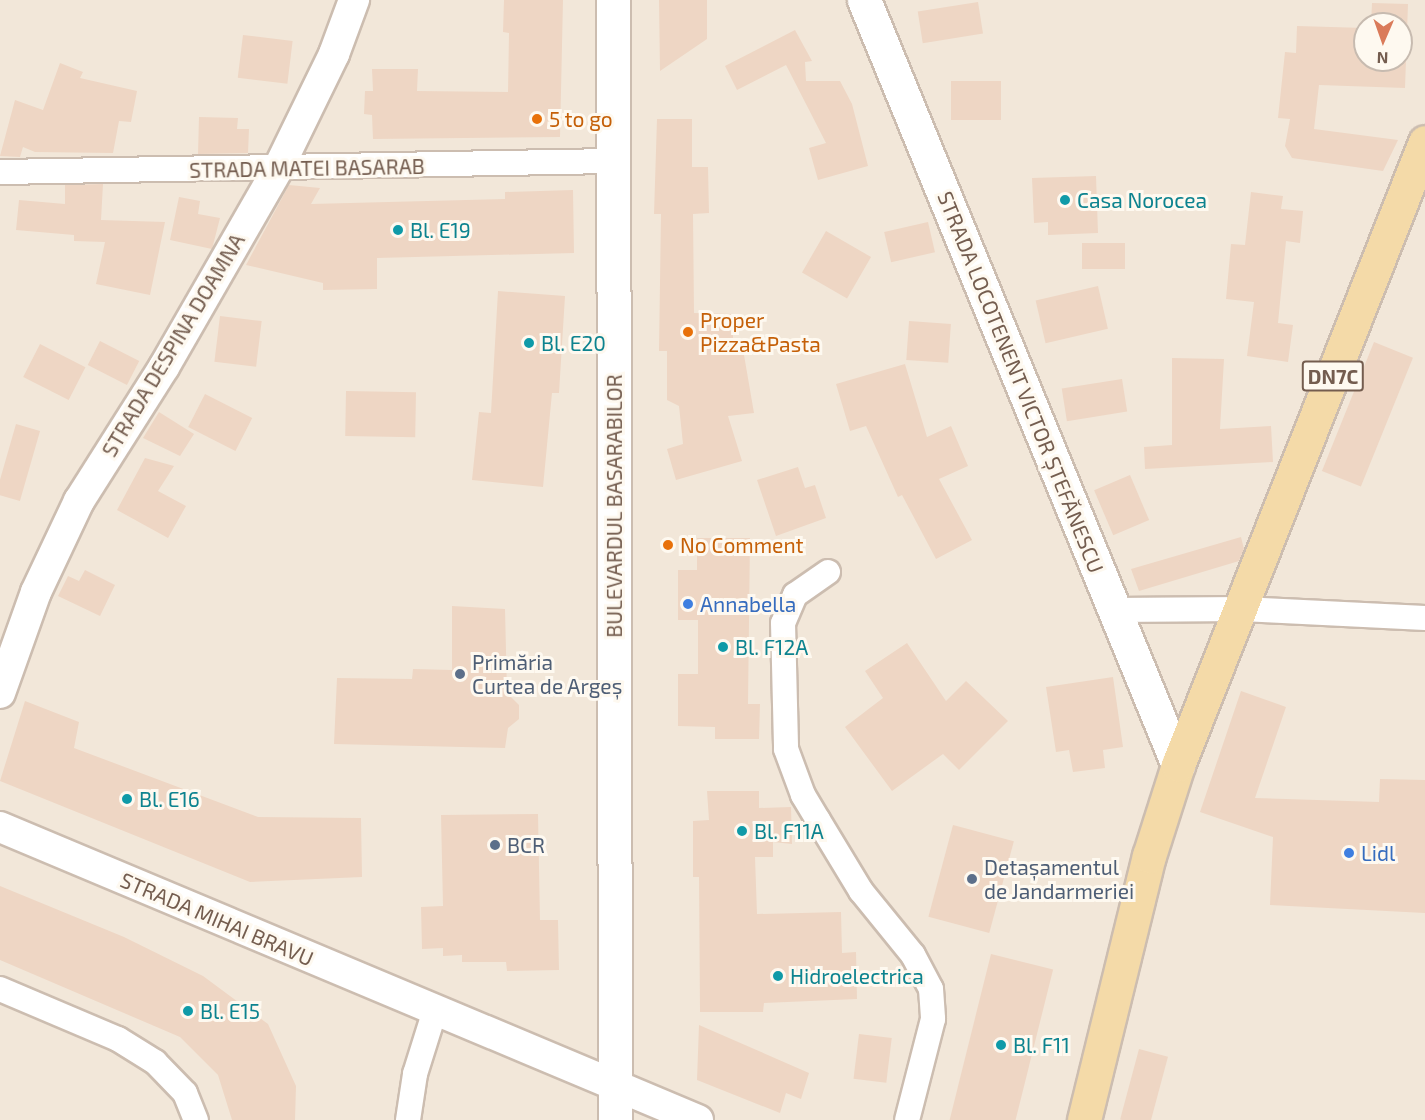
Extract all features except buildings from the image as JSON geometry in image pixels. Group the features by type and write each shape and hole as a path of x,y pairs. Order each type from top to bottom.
{"main road":[{"name":"BULEVARDUL BASARABILOR","path":"613,0 615,1120"},
{"name":"STRADA LOCOTENENT VICTOR ȘTEFĂNESCU","path":"864,0 1178,765"},
{"name":"DN7C","path":"1084,1120 1149,856 1178,765 1242,609 1425,142"}],"street":[{"name":"STRADA DESPINA DOAMNA","path":"0,693 36,592 79,501 164,367 278,169 334,54 354,0"},
{"name":"STRADA MATEI BASARAB","path":"0,172 278,169 613,161"},
{"path":"828,572 795,595 783,622 786,749 803,795 818,820 861,891 913,955 931,989 933,1020 907,1120"},
{"path":"1114,610 1242,609 1425,618"},
{"name":"STRADA MIHAI BRAVU","path":"0,827 698,1120"},
{"path":"0,989 118,1039 154,1062 185,1093 195,1120"},
{"path":"408,1120 415,1074 435,1010"}],"shaded area":[{"path":"0,0 1425,0 1425,1120 0,1120"}],"place":[{"name":"5 to go","path":"537,119"},
{"name":"Casa Norocea","path":"1065,200"},
{"name":"Bl. E19","path":"398,230"},
{"name":"Proper Pizza&Pasta","path":"688,332"},
{"name":"Bl. E20","path":"529,343"},
{"name":"No Comment","path":"668,545"},
{"name":"Annabella","path":"688,604"},
{"name":"Bl. F12A","path":"723,647"},
{"name":"Primăria Curtea de Argeș","path":"460,674"},
{"name":"Bl. E16","path":"127,799"},
{"name":"Bl. F11A","path":"742,831"},
{"name":"BCR","path":"495,845"},
{"name":"Lidl","path":"1349,853"},
{"name":"Detașamentul de Jandarmeriei","path":"972,879"},
{"name":"Hidroelectrica","path":"778,976"},
{"name":"Bl. E15","path":"188,1011"},
{"name":"Bl. F11","path":"1001,1045"}]}
